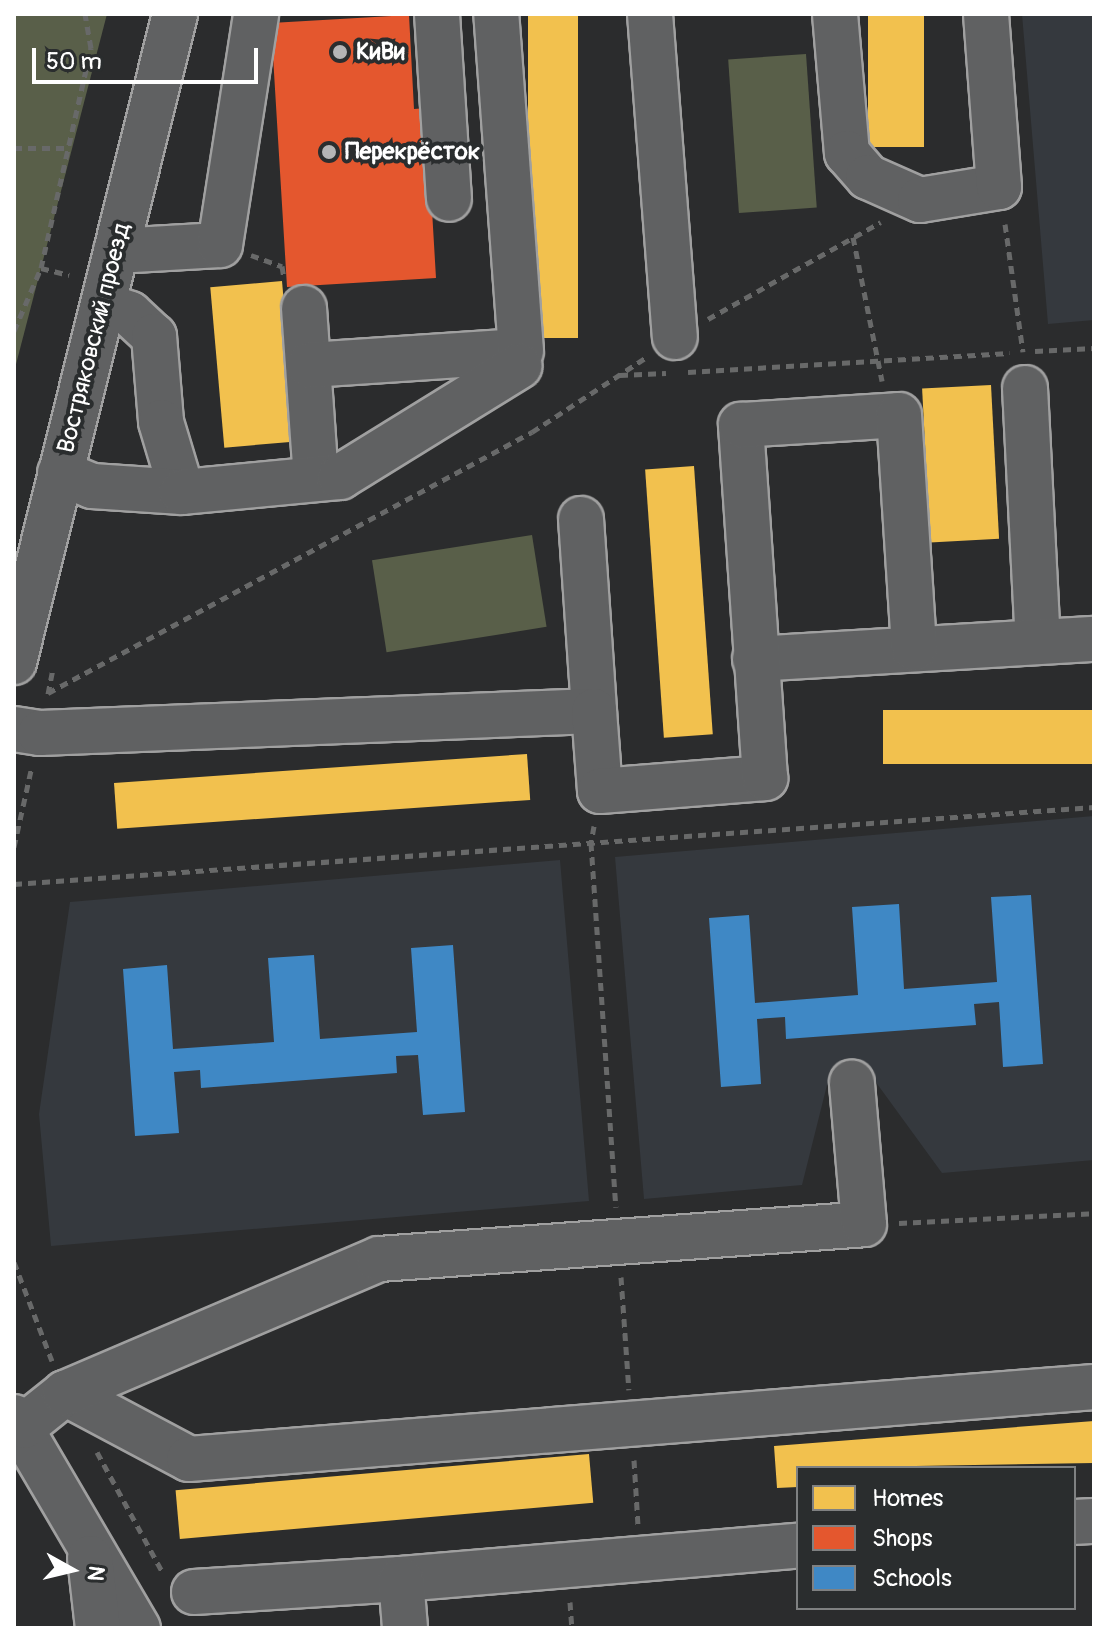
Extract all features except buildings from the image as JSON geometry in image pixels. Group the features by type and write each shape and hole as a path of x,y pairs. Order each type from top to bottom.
{"street":[{"name":"Востряковский проезд","path":"14,662 175,14"},
{"path":"116,251 220,245 256,14"},
{"path":"437,14 449,199"},
{"path":"309,365 521,351 496,14"},
{"path":"650,14 675,337"},
{"path":"835,14 847,153 868,177 920,200 999,187 986,14"},
{"path":"103,305 130,314 154,336 161,422 182,492"},
{"path":"304,308 316,479"},
{"path":"60,473 92,486 182,492 340,477 520,366"},
{"path":"1024,370 1038,642"},
{"path":"581,519 600,791 765,778 741,425 899,415 914,649"},
{"path":"755,659 1094,639"},
{"path":"14,729 40,733 594,711"},
{"path":"138,1628 19,1421 65,1393 379,1259 864,1224 852,1083"},
{"path":"65,1393 189,1459 1094,1387"},
{"path":"88,1539 98,1628"},
{"path":"194,1592 401,1579 796,1546"},
{"path":"401,1579 405,1628"}],"path":[{"path":"14,331 41,268 91,48 85,14"},
{"path":"14,148 68,148"},
{"path":"999,187 1024,370"},
{"path":"48,693 532,432 675,337 920,200"},
{"path":"853,237 889,416"},
{"path":"220,245 282,266 285,288 304,308"},
{"path":"41,268 69,275"},
{"path":"619,375 879,364 1024,370 1094,348"},
{"path":"14,884 1094,807"},
{"path":"591,843 619,1243"},
{"path":"864,1224 1094,1213"}],"shaded area":[{"path":"1022,14 1094,14 1094,320 1048,324"},
{"path":"1094,816 1094,1160 942,1173 875,1081 827,1085 802,1185 644,1199 615,857"},
{"path":"560,860 589,1201 51,1246 39,1114 70,902"}],"green space":[{"path":"14,14 107,14 14,372"},
{"path":"806,54 817,208 739,213 728,59"},
{"path":"532,535 547,627 387,652 372,560"}],"place":[{"name":"КиВи","path":"340,52"},
{"name":"Перекрёсток","path":"329,152"}]}
